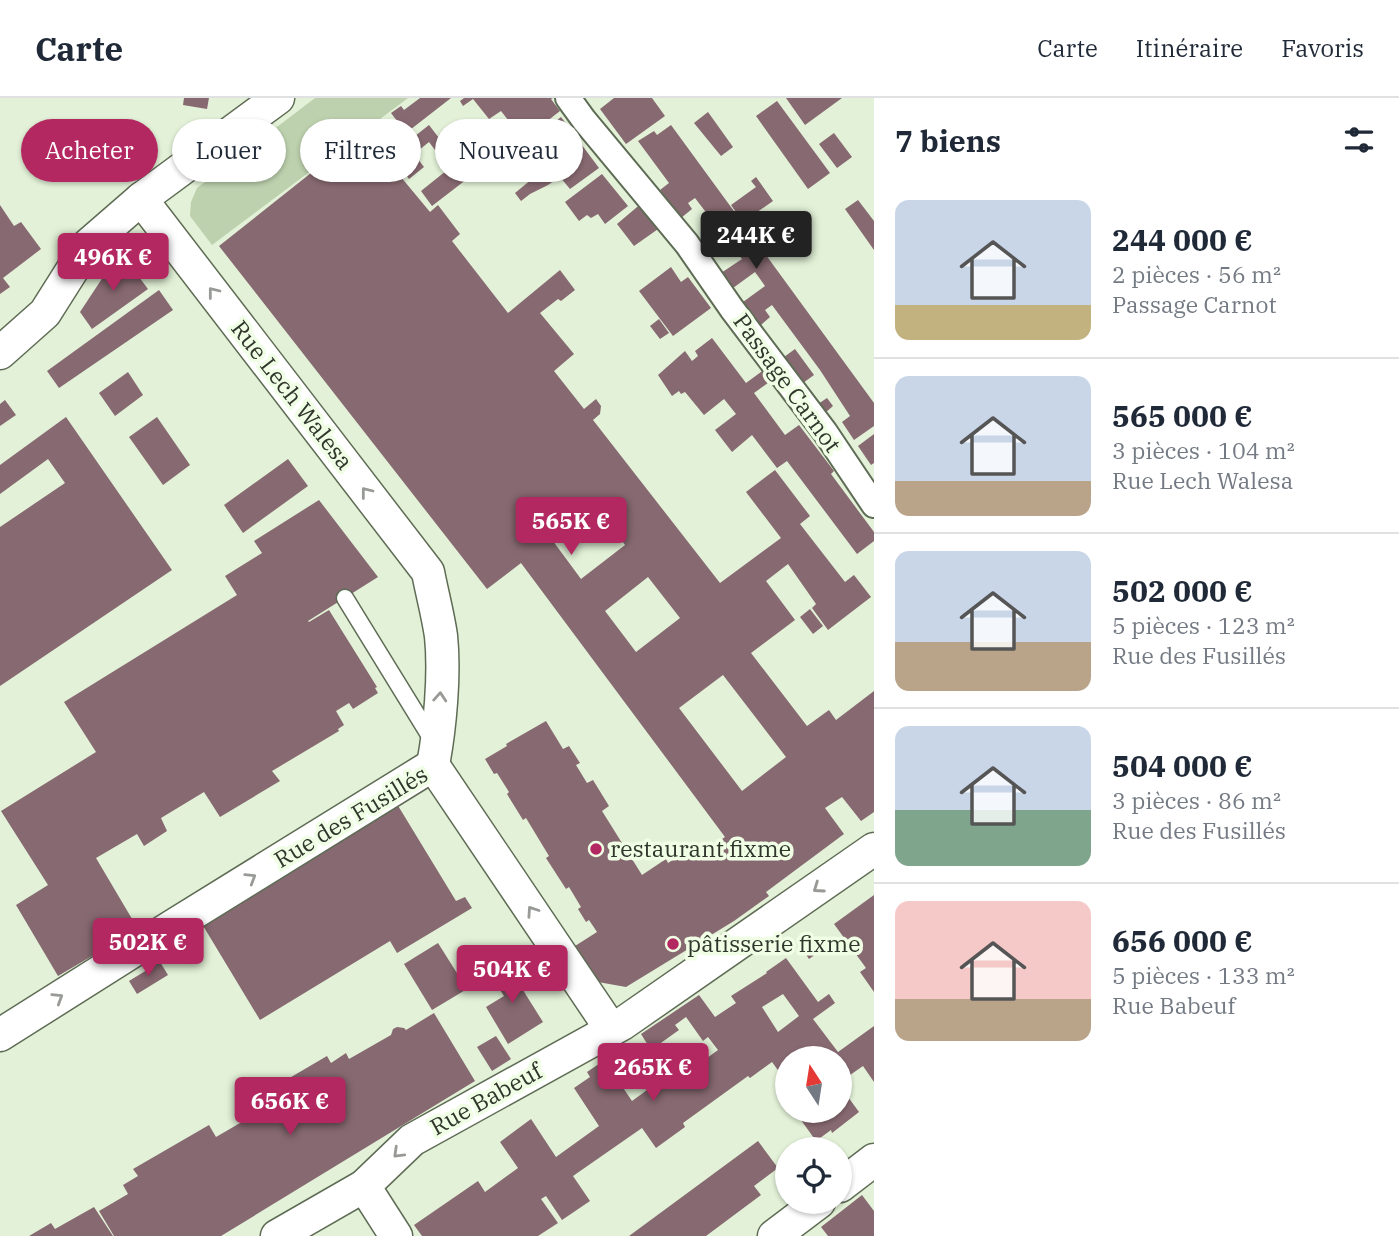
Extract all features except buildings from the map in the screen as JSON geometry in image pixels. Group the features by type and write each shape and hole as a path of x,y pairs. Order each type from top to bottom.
{"street":[{"path":"0,353 44,313 88,245 141,199 278,98"},
{"name":"Passage Carnot","path":"568,98 687,244 732,309 825,432 874,505"},
{"name":"Rue Lech Walesa","path":"141,199 428,572 441,636 435,755"},
{"name":"Rue des Fusillés","path":"0,1035 435,755 611,1029"},
{"name":"Rue Babeuf","path":"277,1236 364,1186 412,1140 622,1024 874,849"},
{"path":"852,1177 874,1160"},
{"path":"364,1186 396,1236"},
{"path":"774,1236 802,1214"}],"lane":[{"path":"345,598 435,755"}],"green space":[{"path":"315,98 408,98 380,119 300,119 300,179 212,245 190,216 191,202 197,188 205,182 286,182 286,120"}],"place":[{"name":"restaurant fixme","path":"596,849"},
{"name":"pâtisserie fixme","path":"673,944"}]}
